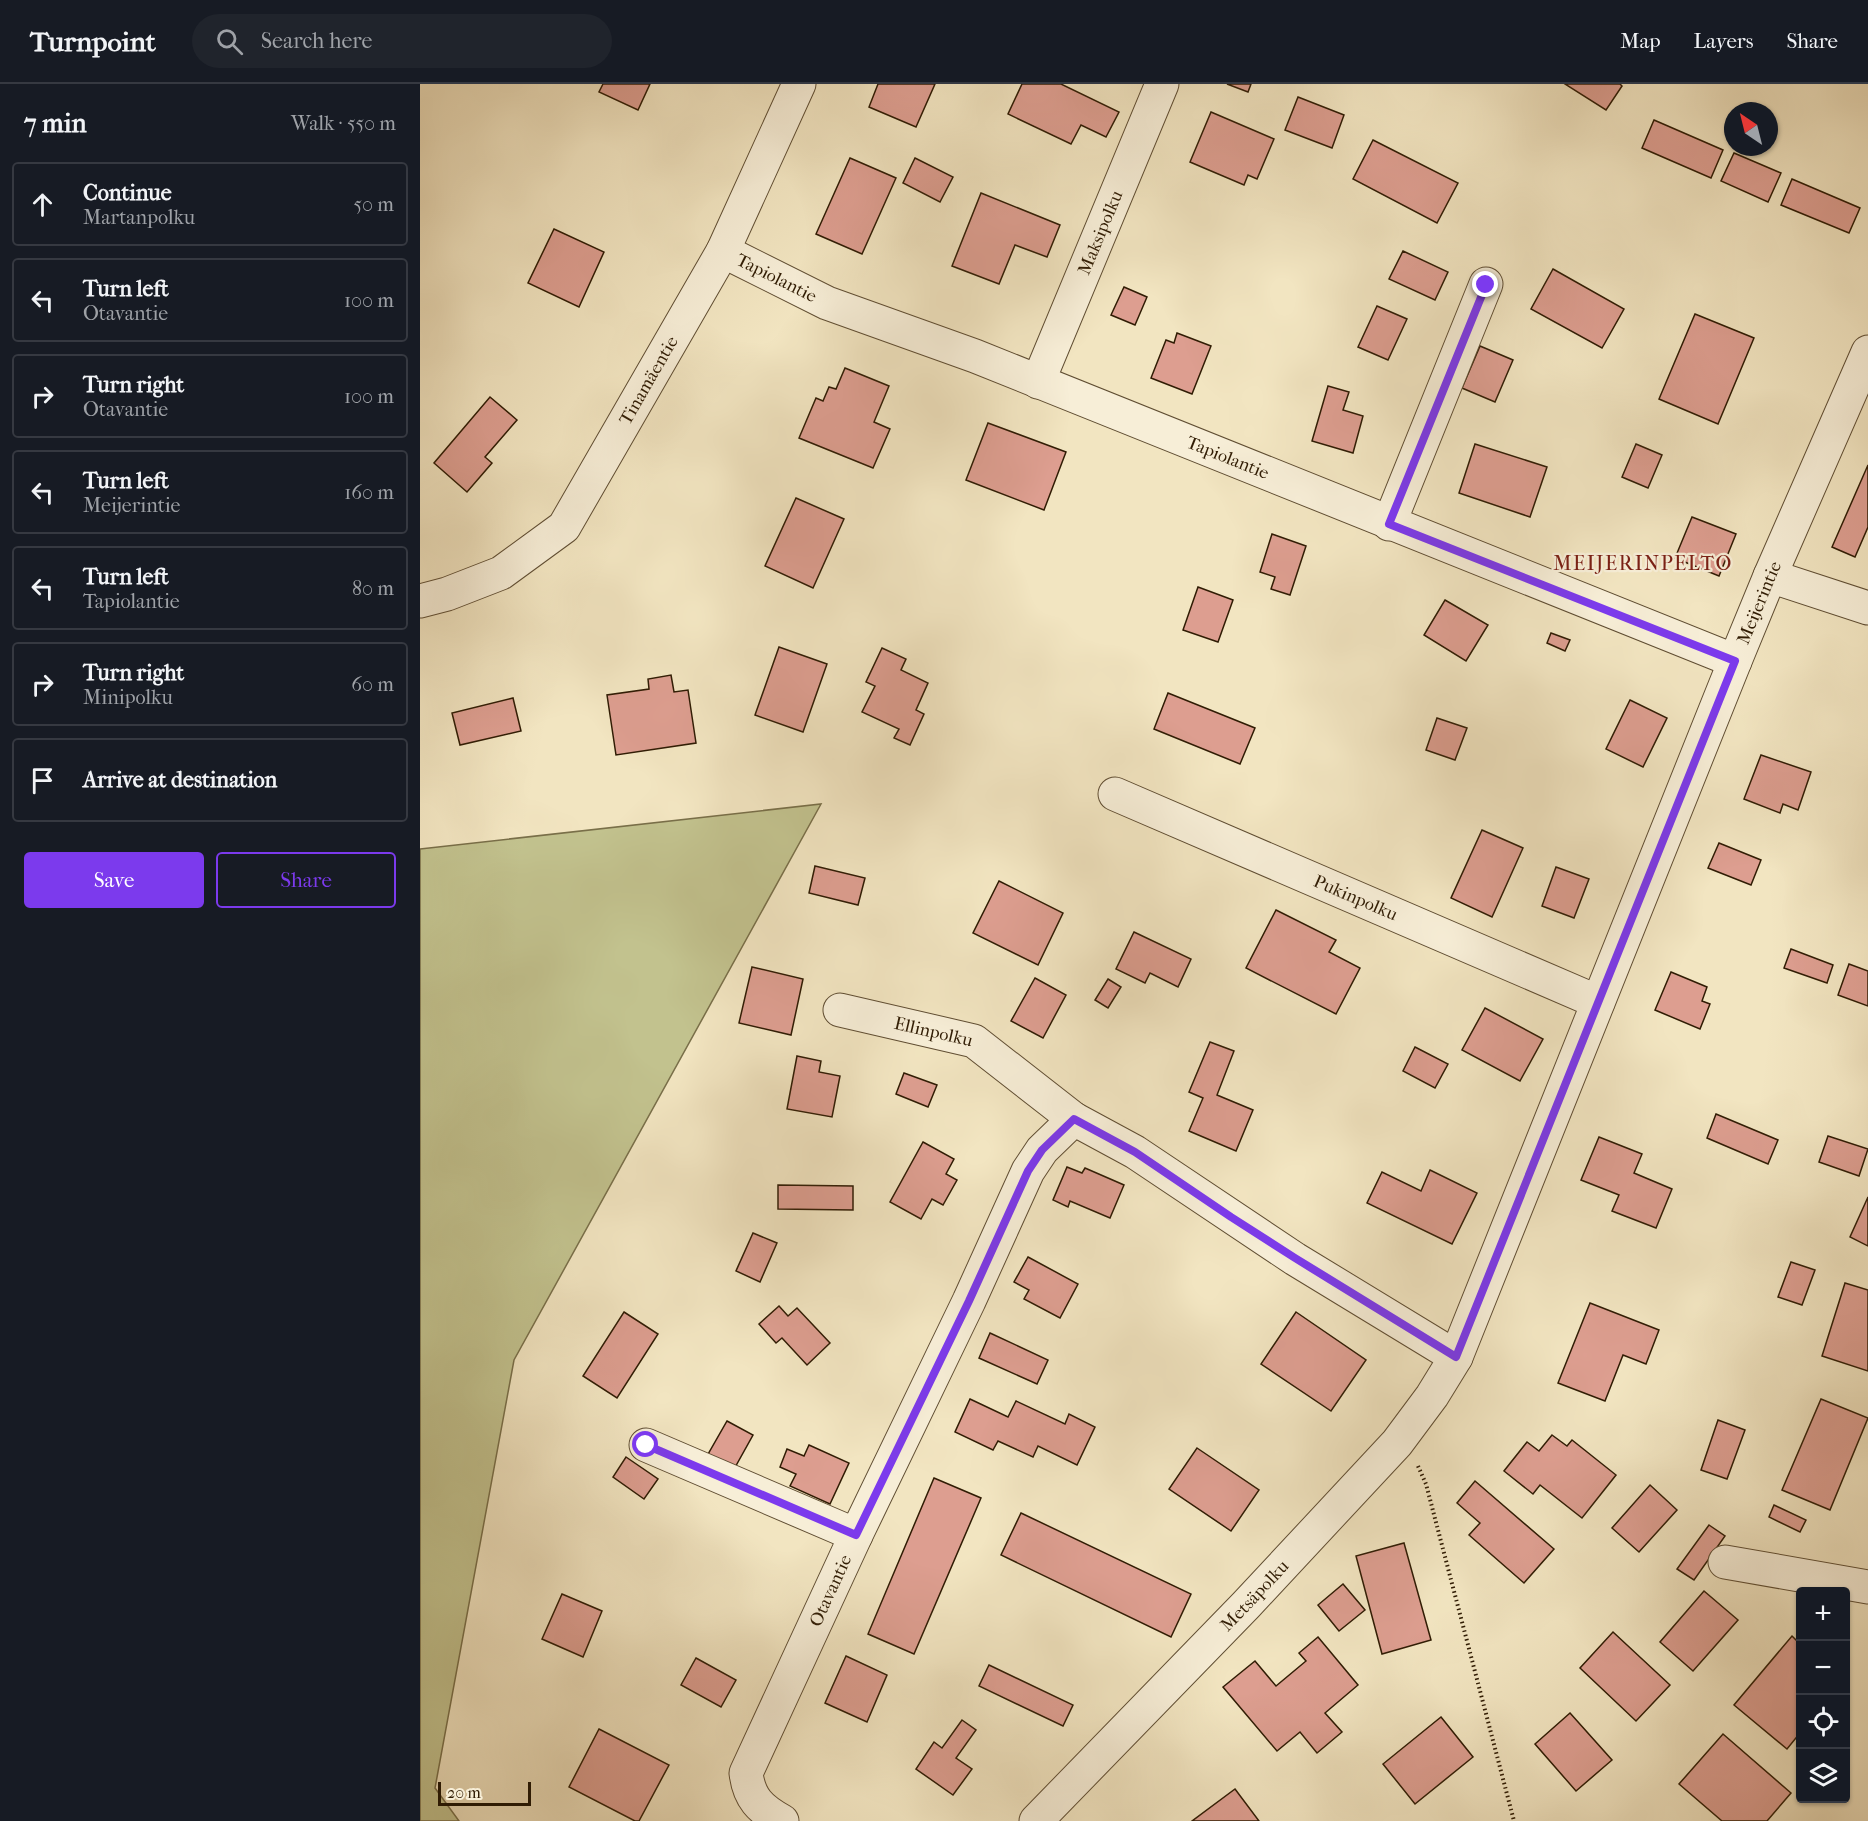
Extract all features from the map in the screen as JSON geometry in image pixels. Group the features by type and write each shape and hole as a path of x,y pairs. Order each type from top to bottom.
{"street":[{"name":"Tinamäentie","path":"420,601 447,594 501,573 564,527 723,251 799,84"},
{"name":"Maksipolku","path":"1038,382 1162,84"},
{"name":"Tapiolantie","path":"723,251 827,303 975,356 1735,661"},
{"path":"1389,524 1486,285"},
{"name":"Meijerintie","path":"1456,1357 1735,661 1868,352"},
{"path":"1770,576 1868,608"},
{"name":"Pukinpolku","path":"1115,794 1598,1002"},
{"name":"Ellinpolku","path":"840,1010 974,1041 1074,1119"},
{"path":"1074,1119 1135,1152 1276,1247 1456,1357"},
{"name":"Otavantie","path":"782,1821 769,1814 754,1800 746,1773 1028,1171 1042,1150 1074,1119"},
{"name":"Metsäpolku","path":"1036,1821 1254,1596 1397,1443 1432,1396 1456,1357"},
{"path":"646,1445 856,1535"},
{"path":"1725,1562 1868,1587"}],"path":[{"path":"1397,1443 1416,1462 1426,1484 1514,1821"}],"green space":[{"path":"821,804 514,1360 435,1788 459,1821 420,1821 420,849"}],"building":[{"path":"603,84 650,84 638,110 599,92"},
{"path":"878,84 935,84 916,127 869,107"},
{"path":"1022,84 1061,84 1119,112 1106,137 1081,125 1071,144 1008,114"},
{"path":"1227,84 1251,84 1248,92"},
{"path":"1565,84 1620,84 1622,86 1606,110"},
{"path":"1298,97 1344,115 1332,148 1285,130"},
{"path":"1211,112 1274,139 1257,179 1248,175 1244,185 1190,162"},
{"path":"1654,120 1723,150 1711,178 1642,148"},
{"path":"1373,140 1458,183 1437,223 1353,179"},
{"path":"1733,156 1741,156 1781,173 1768,202 1721,181"},
{"path":"850,158 896,178 862,254 816,234"},
{"path":"915,158 953,177 940,202 903,183"},
{"path":"1792,179 1860,208 1849,233 1781,205"},
{"path":"981,193 1060,225 1047,257 1015,245 999,284 952,266"},
{"path":"554,229 604,252 579,307 528,283"},
{"path":"1403,251 1448,272 1435,300 1389,279"},
{"path":"1553,269 1624,309 1602,348 1531,309"},
{"path":"1124,287 1147,297 1135,325 1111,315"},
{"path":"1377,306 1407,319 1388,360 1358,347"},
{"path":"1695,314 1754,338 1718,424 1659,399"},
{"path":"1177,333 1211,346 1192,394 1151,378 1166,340 1174,343"},
{"path":"1480,346 1513,360 1495,402 1462,388"},
{"path":"845,368 889,386 874,422 890,429 873,468 799,438 816,398 823,401 829,387 836,389"},
{"path":"1328,386 1349,392 1343,410 1363,416 1353,453 1312,441"},
{"path":"490,397 517,420 485,457 492,463 467,492 434,463"},
{"path":"988,423 1066,452 1044,510 966,480"},
{"path":"1475,444 1547,467 1530,517 1459,493"},
{"path":"1636,444 1662,455 1648,488 1622,477"},
{"path":"1868,465 1868,527 1855,557 1832,547"},
{"path":"796,498 844,519 813,588 765,566"},
{"path":"1692,517 1736,534 1719,576 1675,558"},
{"path":"1272,534 1306,546 1290,595 1271,589 1275,577 1260,572"},
{"path":"1198,587 1233,600 1218,642 1183,630"},
{"path":"1445,600 1488,625 1466,661 1424,635"},
{"path":"1551,633 1570,640 1565,651 1547,643"},
{"path":"779,647 827,664 803,732 755,715"},
{"path":"882,648 906,659 901,670 928,683 916,710 924,714 910,745 894,738 899,729 862,712 875,686 866,682"},
{"path":"671,675 674,692 688,690 696,743 616,755 607,695 649,689 648,679"},
{"path":"1168,693 1255,728 1240,764 1154,729"},
{"path":"513,698 521,731 460,745 452,713"},
{"path":"1630,700 1667,718 1643,767 1606,749"},
{"path":"1437,718 1467,728 1455,760 1426,750"},
{"path":"1761,755 1811,772 1798,810 1783,804 1780,813 1744,799"},
{"path":"1482,830 1523,848 1492,917 1451,898"},
{"path":"1719,843 1761,860 1751,885 1708,868"},
{"path":"815,866 865,878 858,905 809,893"},
{"path":"1556,867 1589,879 1574,918 1542,906"},
{"path":"999,881 1063,913 1038,965 973,933"},
{"path":"1276,910 1336,940 1329,952 1360,968 1336,1014 1246,968"},
{"path":"1134,932 1191,959 1178,987 1150,973 1145,983 1116,969"},
{"path":"1791,949 1833,965 1827,983 1784,968"},
{"path":"1849,964 1868,971 1868,1006 1838,995"},
{"path":"752,967 803,979 791,1035 739,1023"},
{"path":"1671,972 1707,987 1702,1001 1710,1004 1700,1029 1655,1010"},
{"path":"1035,978 1066,995 1043,1038 1011,1021"},
{"path":"1108,979 1121,987 1108,1008 1095,1000"},
{"path":"1485,1008 1543,1039 1520,1081 1462,1050"},
{"path":"1210,1042 1234,1051 1217,1095 1253,1110 1236,1151 1189,1131 1203,1098 1189,1092"},
{"path":"1415,1047 1448,1064 1435,1088 1403,1071"},
{"path":"797,1056 821,1061 819,1072 840,1076 832,1117 787,1109"},
{"path":"904,1073 937,1085 928,1107 896,1094"},
{"path":"1716,1114 1778,1140 1768,1164 1707,1138"},
{"path":"1828,1136 1868,1149 1859,1176 1819,1162"},
{"path":"1599,1137 1642,1154 1634,1173 1672,1189 1656,1228 1612,1211 1619,1195 1581,1180"},
{"path":"923,1142 954,1159 946,1174 957,1180 943,1205 932,1199 921,1219 890,1202"},
{"path":"1067,1167 1082,1173 1085,1168 1124,1185 1110,1218 1070,1201 1068,1207 1053,1200"},
{"path":"1430,1170 1477,1193 1452,1244 1367,1203 1382,1172 1421,1191"},
{"path":"778,1185 853,1186 853,1210 778,1209"},
{"path":"1868,1197 1868,1246 1850,1237"},
{"path":"753,1233 777,1243 760,1282 736,1271"},
{"path":"1028,1257 1078,1284 1060,1318 1024,1299 1029,1290 1014,1282"},
{"path":"1791,1262 1815,1270 1802,1305 1778,1297"},
{"path":"1845,1283 1868,1290 1868,1371 1822,1356"},
{"path":"1590,1303 1659,1330 1646,1364 1623,1355 1605,1401 1558,1383"},
{"path":"779,1306 788,1316 797,1308 830,1343 807,1365 782,1338 776,1343 759,1324"},
{"path":"624,1312 658,1334 617,1398 583,1376"},
{"path":"1296,1312 1366,1360 1331,1411 1261,1364"},
{"path":"990,1333 1048,1360 1037,1384 979,1358"},
{"path":"970,1399 1008,1417 1016,1401 1065,1424 1069,1414 1095,1427 1077,1465 1038,1446 1033,1457 998,1441 993,1450 955,1432"},
{"path":"1821,1399 1868,1418 1830,1510 1782,1490"},
{"path":"1718,1420 1745,1430 1727,1479 1701,1470"},
{"path":"727,1421 753,1435 733,1471 707,1456"},
{"path":"1552,1435 1567,1446 1572,1440 1616,1475 1582,1518 1540,1485 1533,1494 1504,1471 1527,1442 1539,1451"},
{"path":"809,1445 849,1463 830,1504 790,1486 796,1474 780,1467 787,1449 804,1456"},
{"path":"1197,1448 1259,1490 1231,1531 1169,1489"},
{"path":"626,1457 658,1479 644,1499 613,1477"},
{"path":"934,1478 981,1498 914,1654 868,1634"},
{"path":"1475,1481 1554,1549 1524,1583 1469,1535 1480,1523 1457,1503"},
{"path":"1650,1485 1677,1510 1639,1552 1612,1528"},
{"path":"1774,1505 1806,1520 1800,1532 1769,1517"},
{"path":"1021,1513 1191,1594 1171,1637 1001,1555"},
{"path":"1709,1525 1725,1536 1694,1580 1677,1569"},
{"path":"1404,1543 1431,1640 1382,1654 1356,1556"},
{"path":"1343,1584 1365,1610 1339,1631 1318,1605"},
{"path":"1704,1591 1738,1620 1693,1671 1660,1642"},
{"path":"562,1594 602,1611 583,1657 542,1639"},
{"path":"1613,1632 1670,1685 1636,1721 1580,1668"},
{"path":"1792,1636 1796,1640 1796,1738 1787,1749 1734,1705"},
{"path":"1318,1637 1358,1685 1325,1713 1342,1732 1317,1753 1300,1732 1277,1751 1223,1687 1255,1661 1276,1686 1306,1661 1299,1653"},
{"path":"846,1656 887,1675 867,1722 825,1703"},
{"path":"696,1658 736,1680 721,1707 681,1685"},
{"path":"989,1665 1073,1705 1063,1726 979,1686"},
{"path":"1570,1713 1612,1760 1576,1791 1535,1744"},
{"path":"1441,1717 1473,1757 1415,1804 1383,1764"},
{"path":"962,1720 976,1730 956,1758 972,1769 953,1795 916,1769 934,1742 942,1748"},
{"path":"599,1729 669,1765 639,1821 569,1787"},
{"path":"1723,1734 1791,1793 1767,1821 1722,1821 1679,1784"},
{"path":"1235,1789 1259,1821 1192,1821"}],"district":[{"name":"MEIJERINPELTO","path":"1643,563"}],"route":[{"path":"646,1445 856,1535 969,1301 1028,1171 1042,1150 1074,1119 1135,1152 1295,1258 1456,1357 1735,661 1389,524 1486,285"}]}
